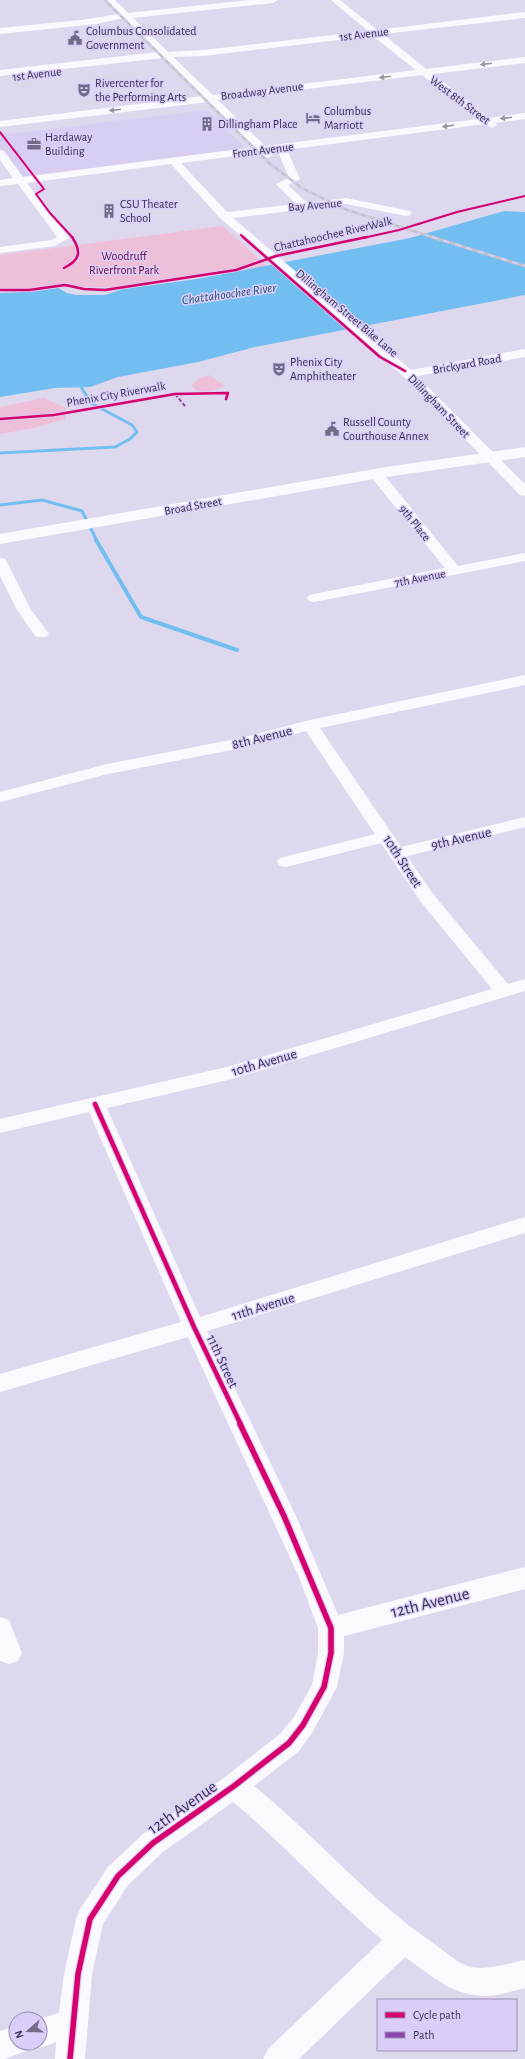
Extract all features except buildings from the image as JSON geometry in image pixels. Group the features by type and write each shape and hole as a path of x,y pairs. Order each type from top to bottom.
{"main road":[{"path":"485,453 525,440"},
{"path":"485,453 525,452"},
{"name":"Broad Street","path":"0,539 381,473 485,453"}],"street":[{"path":"110,0 265,153"},
{"path":"0,31 115,20 127,16 273,0"},
{"name":"West 8th Street","path":"335,0 424,72 497,128"},
{"name":"1st Avenue","path":"0,73 168,57 525,15"},
{"name":"1st Avenue","path":"0,78 143,59"},
{"name":"Broadway Avenue","path":"0,124 525,60"},
{"path":"420,83 450,79"},
{"name":"Broadway Avenue","path":"0,133 304,97"},
{"name":"Front Avenue","path":"0,183 23,184 177,165 525,116"},
{"name":"Front Avenue","path":"265,153 284,154 525,124"},
{"path":"0,152 63,235 60,240 55,242 0,250"},
{"path":"284,154 295,179 281,184 302,205"},
{"name":"Dillingham Street","path":"177,165 224,216 408,374 525,492"},
{"path":"0,190 23,184"},
{"name":"Bay Avenue","path":"224,216 302,205 346,201 369,207 406,213"},
{"name":"Brickyard Road","path":"408,374 525,353"},
{"name":"9th Place","path":"381,473 455,571"},
{"name":"7th Avenue","path":"314,598 525,557"},
{"path":"0,562 24,610 41,634"},
{"name":"8th Avenue","path":"0,797 107,769 242,743 310,726 523,683"},
{"name":"10th Street","path":"310,726 427,898 504,991"},
{"name":"9th Avenue","path":"396,853 525,822"},
{"path":"286,862 386,836"},
{"name":"10th Avenue","path":"0,1126 95,1104 240,1076 525,985"},
{"name":"11th Street","path":"95,1104 194,1327 284,1516 331,1628"},
{"name":"11th Avenue","path":"0,1383 194,1327 525,1225"},
{"name":"12th Avenue","path":"70,2059 72,2023 78,1974 90,1919 118,1876 153,1843 234,1786 289,1743 311,1713 324,1687 331,1653 331,1628 525,1578"},
{"path":"0,1628 9,1653"},
{"path":"234,1786 273,1818 360,1903 403,1939 461,1979 487,1982 525,1974"},
{"path":"278,2059 403,1939"},
{"path":"48,2030 72,2023"}],"shaded area":[{"path":"207,110 247,150 24,179 0,147 0,135"}],"green space":[{"name":"Woodruff Riverfront Park","path":"223,226 267,266 123,287 50,287 0,290 0,255"},
{"path":"209,375 225,386 211,391 196,391 192,385 200,378"},
{"path":"44,398 66,408 65,419 34,428 0,434 0,407"}],"water":[{"name":"Chattahoochee River","path":"504,211 525,212 525,295 255,347 198,362 118,377 90,387 55,388 0,397 0,293 29,292 58,288 67,293 77,295 105,295 123,289 197,279 410,238"}],"waterway":[{"path":"0,453 115,447 130,439 137,432 132,425 91,403 78,382"},
{"path":"0,505 42,500 82,511 97,541"},
{"path":"96,540 141,617 237,650"}],"railway":[{"path":"105,0 269,163 302,188 347,210 435,238"},
{"path":"432,237 525,266"}],"marked path":[{"path":"175,394 185,406"}],"cycle path":[{"path":"0,132 44,189 36,194 50,213 73,237 77,244 79,251 78,258 64,268"},
{"name":"Chattahoochee RiverWalk","path":"0,290 29,290 65,285 84,289 105,290 236,270 276,256 399,230 457,212 493,205 525,196"},
{"name":"Dillingham Street Bike Lane","path":"241,235 380,357 388,363 405,371"},
{"name":"Phenix City Riverwalk","path":"0,419 54,415 175,394 228,393 226,399"},
{"path":"70,2059 72,2023 78,1974 90,1919 118,1876 153,1843 234,1786 289,1743 303,1725 324,1687 331,1653 331,1628 311,1577 284,1516 194,1327 95,1104"}],"place":[{"name":"Columbus Consolidated Government","path":"75,38"},
{"name":"Rivercenter for the Performing Arts","path":"84,90"},
{"name":"Columbus Marriott","path":"313,118"},
{"name":"Dillingham Place","path":"207,124"},
{"name":"Hardaway Building","path":"34,144"},
{"name":"CSU Theater School","path":"109,211"},
{"name":"Phenix City Amphitheater","path":"279,369"},
{"name":"Russell County Courthouse Annex","path":"332,429"}]}
